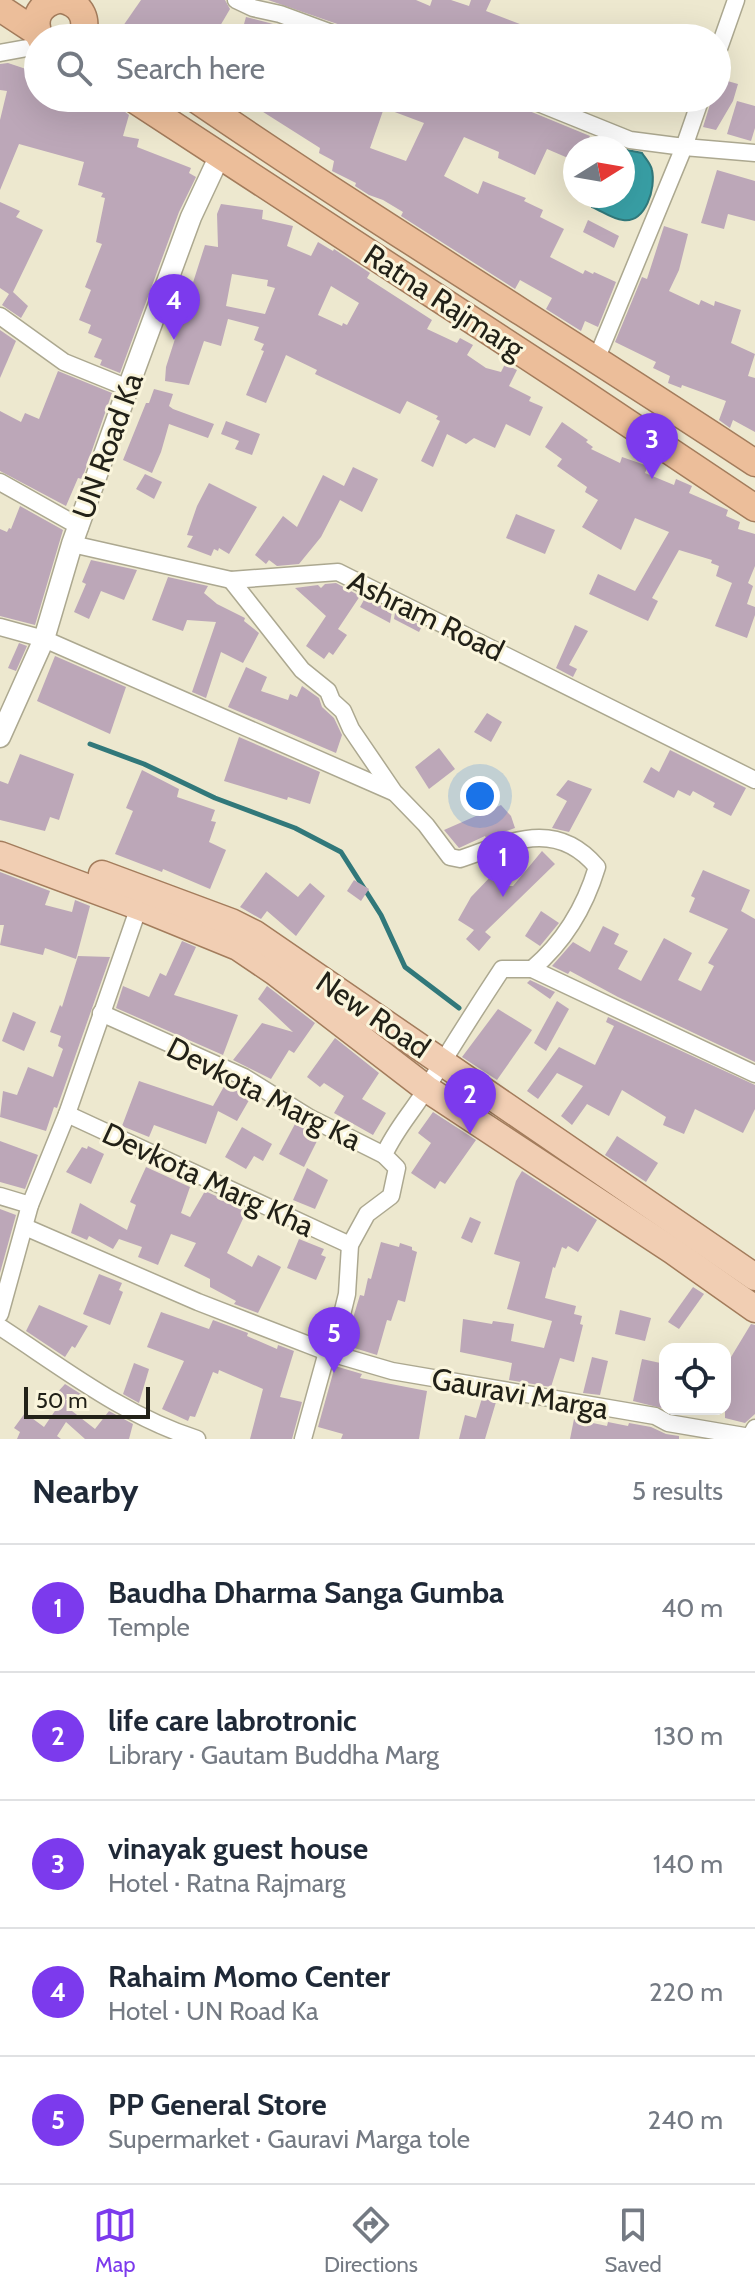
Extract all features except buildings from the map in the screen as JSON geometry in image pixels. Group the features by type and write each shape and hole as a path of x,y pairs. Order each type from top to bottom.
{"highway":[{"path":"36,24 40,10 46,4 78,15"},
{"path":"0,8 24,27"},
{"name":"Ratna Rajmarg","path":"154,112 755,508"},
{"name":"Ratna Rajmarg","path":"215,112 458,274 755,463"}],"main road":[{"name":"New Road","path":"0,840 143,898 231,922 255,934 755,1277"},
{"path":"0,855 143,898 238,947 427,1089 673,1251 755,1309"}],"street":[{"path":"236,0 307,24"},
{"path":"728,24 736,0"},
{"path":"0,53 24,44"},
{"path":"561,112 630,140 755,153"},
{"path":"596,360 696,112"},
{"name":"UN Road Ka","path":"0,737 44,639 76,535 128,388 191,217 220,155"},
{"path":"0,316 64,362 128,388"},
{"name":"Ashram Road","path":"0,482 76,535 231,580 338,572 755,780"},
{"path":"231,580 302,670 328,691 394,792 426,825 450,857 460,859 518,839 544,837 585,853 597,867 588,896 574,921 544,959 532,969"},
{"path":"0,627 44,639 394,792"},
{"path":"0,1314 30,1205 67,1114 143,898"},
{"path":"303,1439 327,1352 336,1339 347,1294 350,1245 367,1214 391,1196 397,1168 384,1155 396,1130 427,1089 502,969 532,969 755,1074"},
{"name":"Devkota Marg Ka","path":"101,1013 244,1077 310,1118 384,1155"},
{"name":"Devkota Marg Kha","path":"67,1114 350,1245"},
{"path":"0,1196 30,1205"},
{"path":"25,1227 198,1302 327,1352"},
{"path":"0,1327 117,1404 197,1439"},
{"name":"Gauravi Marga","path":"327,1352 392,1371 655,1416 668,1423 750,1437 755,1428"}],"water":[{"path":"635,152 642,153 653,177 648,203 638,216 631,219 611,217 594,208 635,208"}],"waterway":[{"path":"90,744 144,764 215,798 295,828 341,852 381,915 405,967 459,1008"}],"place":[{"name":"Rahaim Momo Center","path":"174,340"},
{"name":"vinayak guest house","path":"652,479"},
{"name":"Baudha Dharma Sanga Gumba","path":"503,897"},
{"name":"life care labrotronic","path":"470,1134"},
{"name":"PP General Store","path":"334,1373"}]}
